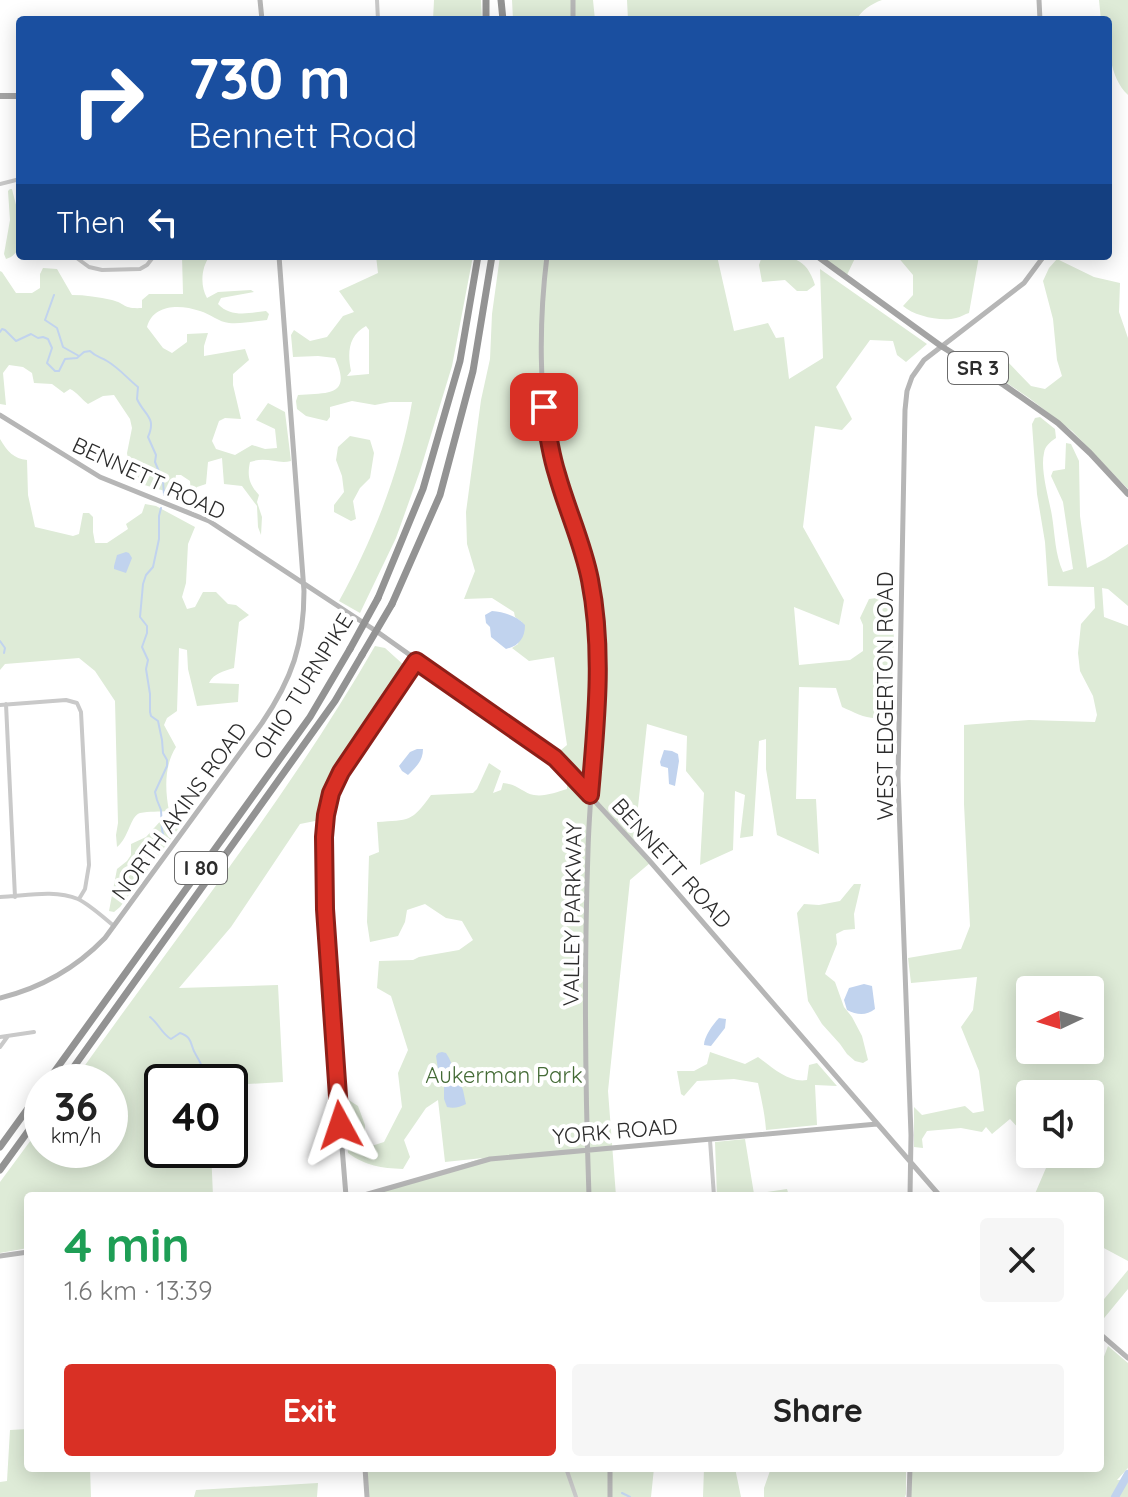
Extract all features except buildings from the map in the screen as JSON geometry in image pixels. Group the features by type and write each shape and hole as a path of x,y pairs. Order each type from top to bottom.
{"highway":[{"name":"OHIO TURNPIKE","path":"60,1064 310,717 378,598 423,489 460,361 477,260"},
{"name":"OHIO TURNPIKE","path":"76,1064 335,701 392,604 440,495 473,371 491,260"},
{"path":"0,1147 24,1114"},
{"path":"0,1170 24,1137"}],"main road":[{"name":"SR 3","path":"823,260 941,346 1058,423 1128,494"}],"street":[{"path":"79,260 89,267 102,270 140,269 151,260"},
{"name":"NORTH AKINS ROAD","path":"0,998 35,987 61,974 94,949 276,703 295,661 301,637 304,597 279,260"},
{"name":"VALLEY PARKWAY","path":"547,260 542,376 544,407 557,476 590,578 597,639 599,688 590,795 586,909 589,1192"},
{"name":"WEST EDGERTON ROAD","path":"910,1192 911,1135 898,778 907,391 924,360 1024,283 1041,260"},
{"name":"BENNETT ROAD","path":"0,415 115,485 209,521 379,633 555,758 815,1050 937,1192"},
{"path":"346,1192 325,909 326,815 331,793 341,772 416,661"},
{"path":"15,897 3,704 66,700 77,703 81,712 89,865 85,889 79,899"},
{"path":"0,897 55,894 79,899 114,926"},
{"path":"0,1037 34,1032"},
{"path":"0,1047 8,1036"},
{"name":"YORK ROAD","path":"375,1192 490,1159 877,1124"},
{"path":"710,1140 714,1192"},
{"path":"0,1256 24,1253"},
{"path":"1104,1337 1128,1358"},
{"path":"365,1472 367,1497"},
{"path":"567,1472 576,1497"},
{"path":"610,1472 610,1497"},
{"path":"909,1497 910,1472"}],"green space":[{"path":"434,0 481,0 482,16 433,16"},
{"path":"512,0 593,0 595,16 513,16"},
{"path":"627,0 882,0 859,16 628,16"},
{"path":"1099,0 1128,0 1128,95 1113,70 1112,16 1101,16"},
{"path":"12,189 16,205 16,251 6,259 4,254 10,220 8,191"},
{"path":"182,260 208,260 202,277 207,298 218,292 251,290 254,292 221,298 218,304 234,313 266,311 269,314 267,320 229,323 204,312 176,307 155,314 147,327 163,348 172,353 187,342 187,334 208,333 204,356 245,349 249,360 233,374 241,419 225,418 219,421 212,441 216,449 235,455 252,445 265,449 277,448 275,429 256,420 268,403 285,412 291,461 250,462 250,480 259,495 261,535 257,506 242,486 224,484 222,458 208,462 206,484 197,487 195,496 191,493 190,481 181,475 176,475 173,492 131,481 127,453 132,428 130,419 114,395 103,396 88,404 70,389 64,393 52,384 34,383 32,373 23,367 9,365 3,373 6,405 0,404 0,271 16,293 32,293 40,288 43,268 57,269 72,295 102,298 128,307 142,308 142,300 149,294 183,294"},
{"path":"376,260 472,260 452,366 420,471 396,538 360,613 339,601 384,504 401,453 412,402 375,405 352,401 330,407 327,421 306,416 297,409 298,395 319,394 339,386 340,370 335,358 293,357 291,335 294,330 310,341 327,337 343,316 354,312 339,291 378,273","holes":["366,326 369,330 369,374 347,376 351,371 349,357 353,339"]},
{"name":"Aukerman Park","path":"499,260 718,260 734,331 768,323 776,338 784,337 789,379 823,358 820,269 927,344 906,362 897,355 893,341 870,340 836,387 852,419 842,430 815,426 803,527 844,600 839,625 794,607 799,665 850,660 863,651 860,618 869,599 890,596 894,640 889,715 871,718 842,707 836,688 799,687 796,799 816,799 819,854 777,835 766,769 766,739 759,741 753,836 740,838 745,795 735,791 733,850 700,865 704,793 686,771 687,736 647,724 634,844 650,863 630,880 608,1091 616,1192 375,1192 483,1158 445,1162 438,1100 426,1108 404,1140 410,1157 403,1169 374,1166 348,1153 344,1097 358,1106 365,1125 365,1148 384,1142 402,1107 398,1073 408,1050 391,996 377,988 379,961 413,960 459,950 473,940 462,921 446,918 425,904 407,910 398,936 370,942 367,922 369,856 379,852 377,822 409,818 431,795 473,793 489,763 501,771 493,793 501,790 503,783 538,795 567,789 567,768 555,755 567,745 554,657 529,661 512,648 518,644 522,622 514,612 492,598 464,599 475,571 467,544 466,512 481,400 490,359"},
{"path":"761,260 796,260 807,268 815,285 807,291 797,291 785,280 762,282"},
{"path":"826,260 854,260 847,275"},
{"path":"900,260 978,260 969,313 958,318 936,319 914,313 903,306 913,295 913,275"},
{"path":"1059,260 1094,277 1120,283 1119,312 1128,338 1128,489 1072,431 974,361 980,355 1006,360 1031,386 1045,389 1062,376 1043,281 1049,268"},
{"path":"1040,417 1055,429 1056,438 1048,444 1043,467 1063,572 1073,569 1063,502 1051,476 1053,471 1065,469 1066,443 1071,444 1079,461 1080,516 1087,568 1128,544 1128,606 1108,589 1102,588 1104,617 1128,626 1128,1261 1104,1248 1104,1192 1036,1192 1046,1168 1104,1168 1104,1080 1016,1080 1016,1126 1010,1119 992,1134 986,1127 982,1132 961,1128 927,1131 922,1139 923,1148 914,1147 914,1107 922,1115 965,1106 973,1113 984,1111 979,1071 961,1027 973,1010 977,977 911,983 908,958 961,949 970,926 964,725 1029,720 1095,722 1097,715 1093,696 1080,671 1078,653 1081,624 1095,608 1094,587 1048,586 1032,424 1035,418"},
{"path":"350,436 370,440 374,453 370,478 353,501 356,519 351,521 334,512 334,505 344,492 336,460 338,447"},
{"path":"0,439 11,454 27,460 28,495 35,527 73,536 79,534 83,513 89,513 93,517 95,543 107,543 128,529 126,524 142,513 145,504 156,506 195,527 188,544 182,597 187,609 195,607 203,592 216,592 228,604 236,605 249,615 239,622 234,668 216,675 209,683 239,684 238,702 197,706 187,650 179,648 177,711 167,718 164,725 176,747 166,778 169,811 137,815 117,847 115,701 95,671 79,658 5,664 0,670"},
{"path":"375,646 385,648 406,667 372,713 346,758 327,795 322,823 300,824 231,927 179,988 278,985 283,1082 248,1084 248,1064 144,1064 144,1168 212,1168 213,1192 24,1192 24,1249 0,1253 0,1182 24,1149 24,1168 128,1168 128,1064 86,1064 305,758"},
{"path":"175,816 184,821 120,907 114,912 109,911 117,869 131,855 131,844 146,837 164,817"},
{"path":"854,884 861,884 854,914 855,929 836,934 837,944 825,974 835,982 844,1007 862,1036 868,1060 863,1063 847,1054 808,1001 797,913 804,904 840,901"},
{"path":"710,1052 745,1064 758,1057 781,1074 800,1080 807,1080 809,1065 817,1063 837,1086 815,1085 817,1125 766,1130 758,1083 734,1079 697,1081 684,1096 681,1094 677,1071 694,1071 707,1064"},
{"path":"745,1139 754,1192 717,1192 715,1142"},
{"path":"1128,1270 1128,1289 1104,1318 1104,1299"},
{"path":"1108,1346 1128,1363 1128,1468 1117,1480 1128,1480 1128,1497 910,1497 910,1472 1104,1472 1104,1356"},
{"path":"24,1429 24,1472 90,1472 91,1497 0,1497 0,1482 7,1481 10,1430"},
{"path":"365,1472 654,1472 651,1497 367,1497"},
{"path":"704,1472 736,1472 741,1497 703,1497"},
{"path":"770,1472 906,1472 905,1497 764,1497"},
{"path":"318,1483 317,1497 194,1497 196,1490"}],"water":[{"path":"126,552 132,558 126,573 114,569 114,566 117,555"},
{"path":"492,611 510,615 525,625 518,644 506,649 491,637 485,615"},
{"path":"423,749 422,757 408,775 399,766 410,752"},
{"path":"664,750 678,754 675,786 669,784 668,768 661,766"},
{"path":"864,984 872,986 875,1009 861,1014 847,1010 844,1000 849,988"},
{"path":"719,1018 726,1019 725,1028 711,1046 704,1045 709,1031"},
{"path":"442,1052 449,1058 463,1090 466,1104 459,1107 447,1107 444,1099 444,1072 438,1069 436,1056"}],"waterway":[{"path":"54,295 45,320 57,328 63,347 79,356"},
{"path":"0,332 5,330 16,341 31,334 48,339 52,348 47,363 55,371 59,371 65,359 77,358 90,351 116,367 138,387 137,399 150,420 148,437 156,455 164,495"},
{"path":"161,508 159,539 153,567 143,584 140,617 147,626 142,647 148,660 150,712 158,721 167,760 155,792 165,842"},
{"path":"0,641 5,648 4,653"},
{"path":"150,1017 171,1039 180,1033 189,1039 200,1064"},
{"path":"1115,1497 1128,1474"},
{"path":"622,1493 630,1497"}],"route":[{"path":"340,1125 325,909 326,815 331,793 341,772 416,661 555,758 590,795 599,688 594,603 590,578 552,458 544,407"}]}
